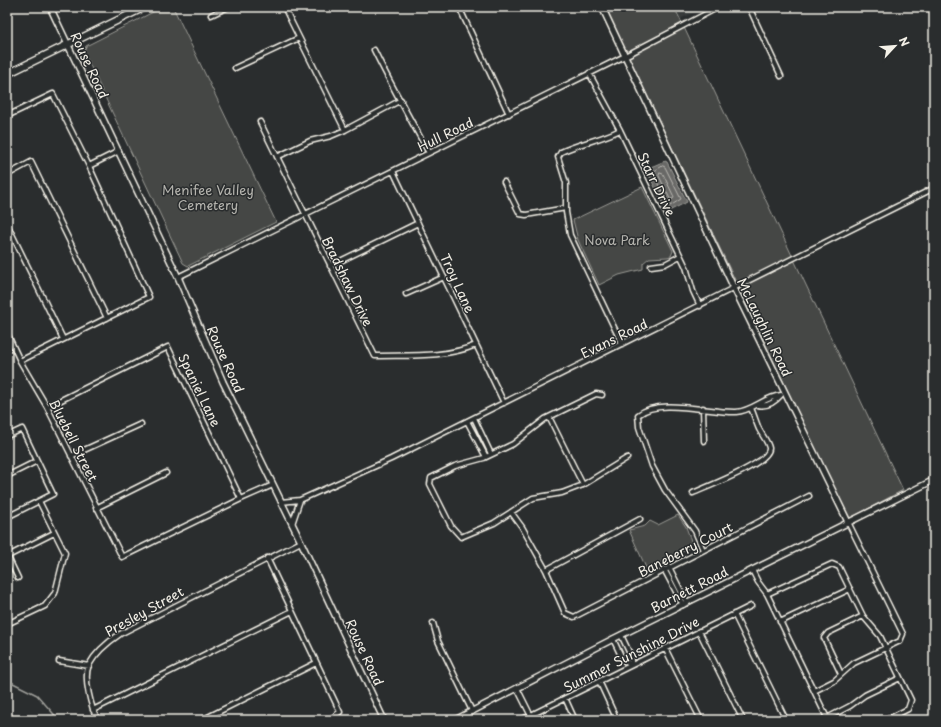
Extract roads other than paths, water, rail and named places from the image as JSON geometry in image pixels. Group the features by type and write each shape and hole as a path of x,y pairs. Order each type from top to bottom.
{"main road":[{"path":"7,74 145,7"}],"street":[{"name":"Rouse Road","path":"50,7 178,277 223,382 301,542 384,720"},
{"path":"211,15 228,7"},
{"path":"284,7 345,130"},
{"path":"459,7 509,114"},
{"name":"McLaughlin Road","path":"602,7 735,288 783,394 903,634 900,641 854,663 834,681 814,691"},
{"name":"Hull Road","path":"178,277 626,56 719,7"},
{"path":"749,7 781,76"},
{"path":"235,68 299,38"},
{"path":"374,50 388,80 401,100 429,153"},
{"name":"Starr Drive","path":"589,73 620,130 680,256 700,306"},
{"path":"7,116 53,94 89,166 149,297 20,361"},
{"path":"277,157 310,142 345,130 401,100"},
{"name":"Bradshaw Drive","path":"260,122 374,356 443,353 467,349 476,345"},
{"path":"620,130 561,152 558,157 566,183 566,208 570,235 622,344"},
{"path":"89,166 119,151"},
{"path":"7,175 31,162 107,318"},
{"name":"Troy Lane","path":"393,171 504,403"},
{"path":"504,182 520,214 526,215 566,208"},
{"name":"Evans Road","path":"281,502 300,500 384,462 700,306 934,188"},
{"path":"330,266 418,223"},
{"path":"7,224 62,339"},
{"path":"651,266 665,264 680,256"},
{"path":"406,294 444,277"},
{"name":"Bluebell Street","path":"7,333 20,361 47,407 96,508 122,557 241,499"},
{"name":"Spaniel Lane","path":"47,407 168,347 241,499"},
{"path":"602,395 596,394 549,417 512,444 486,457 435,475 430,481 451,526 461,537 494,523 533,498 562,493 583,484 627,458"},
{"path":"703,550 695,530 665,490 652,466 639,428 638,415 645,410 664,406 703,408 736,412 758,405 764,406 776,400 783,394"},
{"path":"703,408 704,441"},
{"path":"693,493 744,470 764,459 768,454 769,448 758,427 751,408"},
{"path":"549,417 583,484"},
{"path":"474,418 491,454"},
{"path":"467,421 486,457"},
{"path":"71,456 141,424"},
{"path":"7,517 53,494 22,429 8,434"},
{"path":"7,476 37,461"},
{"path":"96,508 166,473"},
{"name":"Barnett Road","path":"455,720 613,639 934,480"},
{"path":"241,499 273,485"},
{"name":"Baneberry Court","path":"546,570 566,613 569,616 574,617 664,569 809,496"},
{"path":"292,524 300,500"},
{"path":"7,624 45,606 54,593 65,553 39,501"},
{"path":"511,512 522,527 546,570 640,519"},
{"path":"18,578 7,556 54,533"},
{"name":"Presley Street","path":"88,666 105,645 120,634 301,542"},
{"path":"267,558 340,712 329,720"},
{"path":"767,594 832,564 839,567 863,616 877,633 911,700 908,709 886,720"},
{"path":"669,567 685,604"},
{"path":"664,569 685,604"},
{"path":"752,570 758,582 767,594 828,719 865,695 900,678"},
{"path":"780,622 850,589"},
{"name":"Summer Sunshine Drive","path":"521,720 750,606"},
{"path":"93,710 292,611"},
{"path":"734,614 786,720"},
{"path":"841,674 824,638 828,633 863,616"},
{"path":"433,623 438,641 472,711"},
{"path":"699,631 743,720"},
{"path":"621,635 631,656 631,665"},
{"path":"613,639 624,660 631,665"},
{"path":"665,648 701,720"},
{"path":"59,661 88,666 88,686 93,710 98,720"},
{"path":"202,720 316,663"},
{"path":"599,681 617,720"},
{"path":"517,688 533,720"},
{"path":"565,698 575,720"}],"water":[{"path":"665,161 667,162 687,202 667,212 646,169"}],"waterway":[{"path":"7,680 37,695 59,720"}],"park label":[{"name":"Menifee Valley Cemetery","path":"208,196"},
{"name":"Nova Park","path":"617,239"}]}
